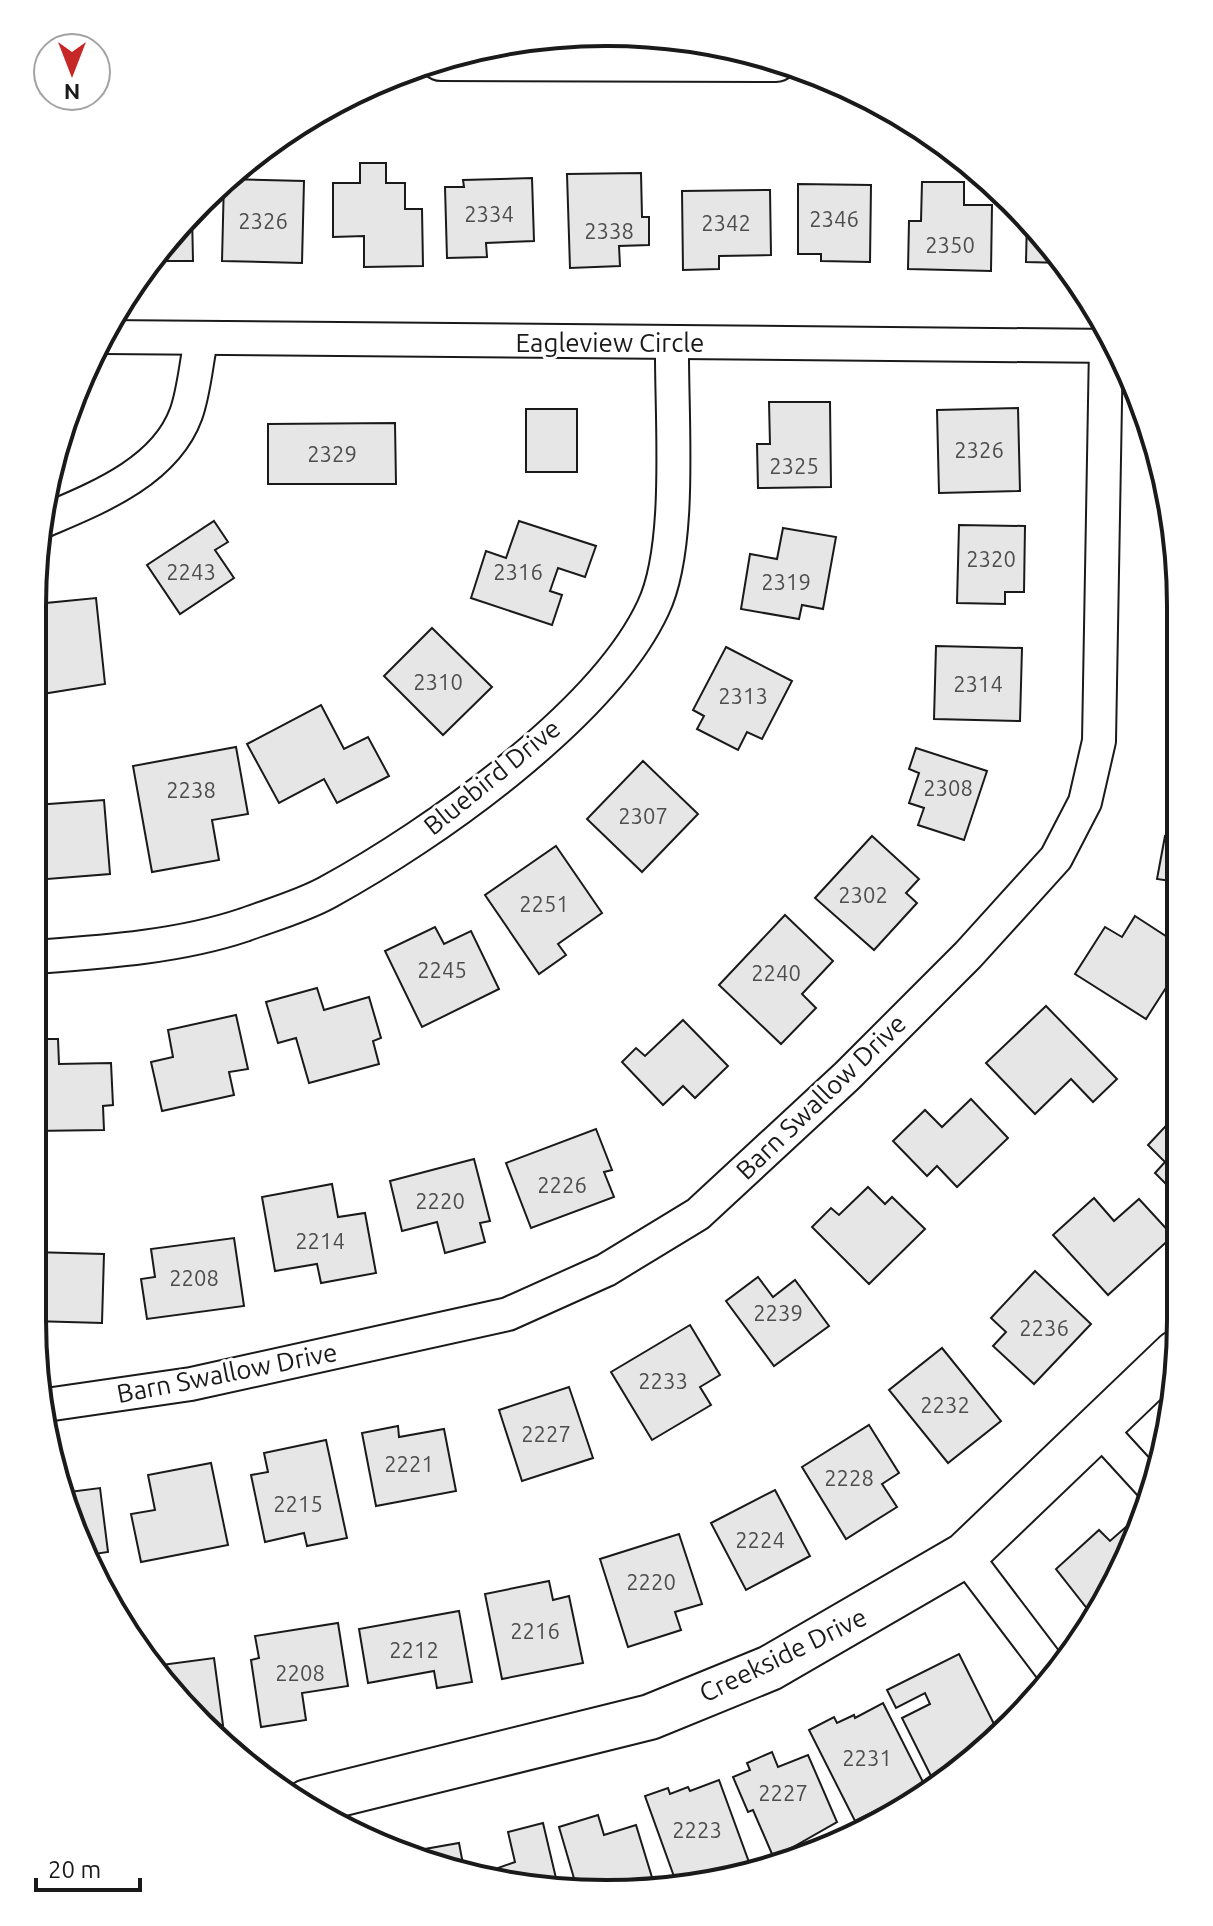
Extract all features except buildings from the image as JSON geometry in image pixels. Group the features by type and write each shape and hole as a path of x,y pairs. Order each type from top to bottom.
{"street":[{"path":"492,58 724,59"},
{"name":"Eagleview Circle","path":"115,337 1102,346"},
{"path":"54,517 110,493 159,455 186,416 201,340"},
{"name":"Bluebird Drive","path":"46,956 124,950 241,926 326,893 431,830 538,747 625,657 654,606 670,547 672,343"},
{"name":"Barn Swallow Drive","path":"53,1404 191,1384 508,1314 606,1270 698,1214 847,1076 935,988 1056,858 1085,802 1099,741 1111,362"},
{"name":"Creekside Drive","path":"317,1800 650,1717 770,1668 965,1555 1165,1363"},
{"path":"1098,1427 1144,1477"},
{"path":"965,1555 1048,1665"}]}
